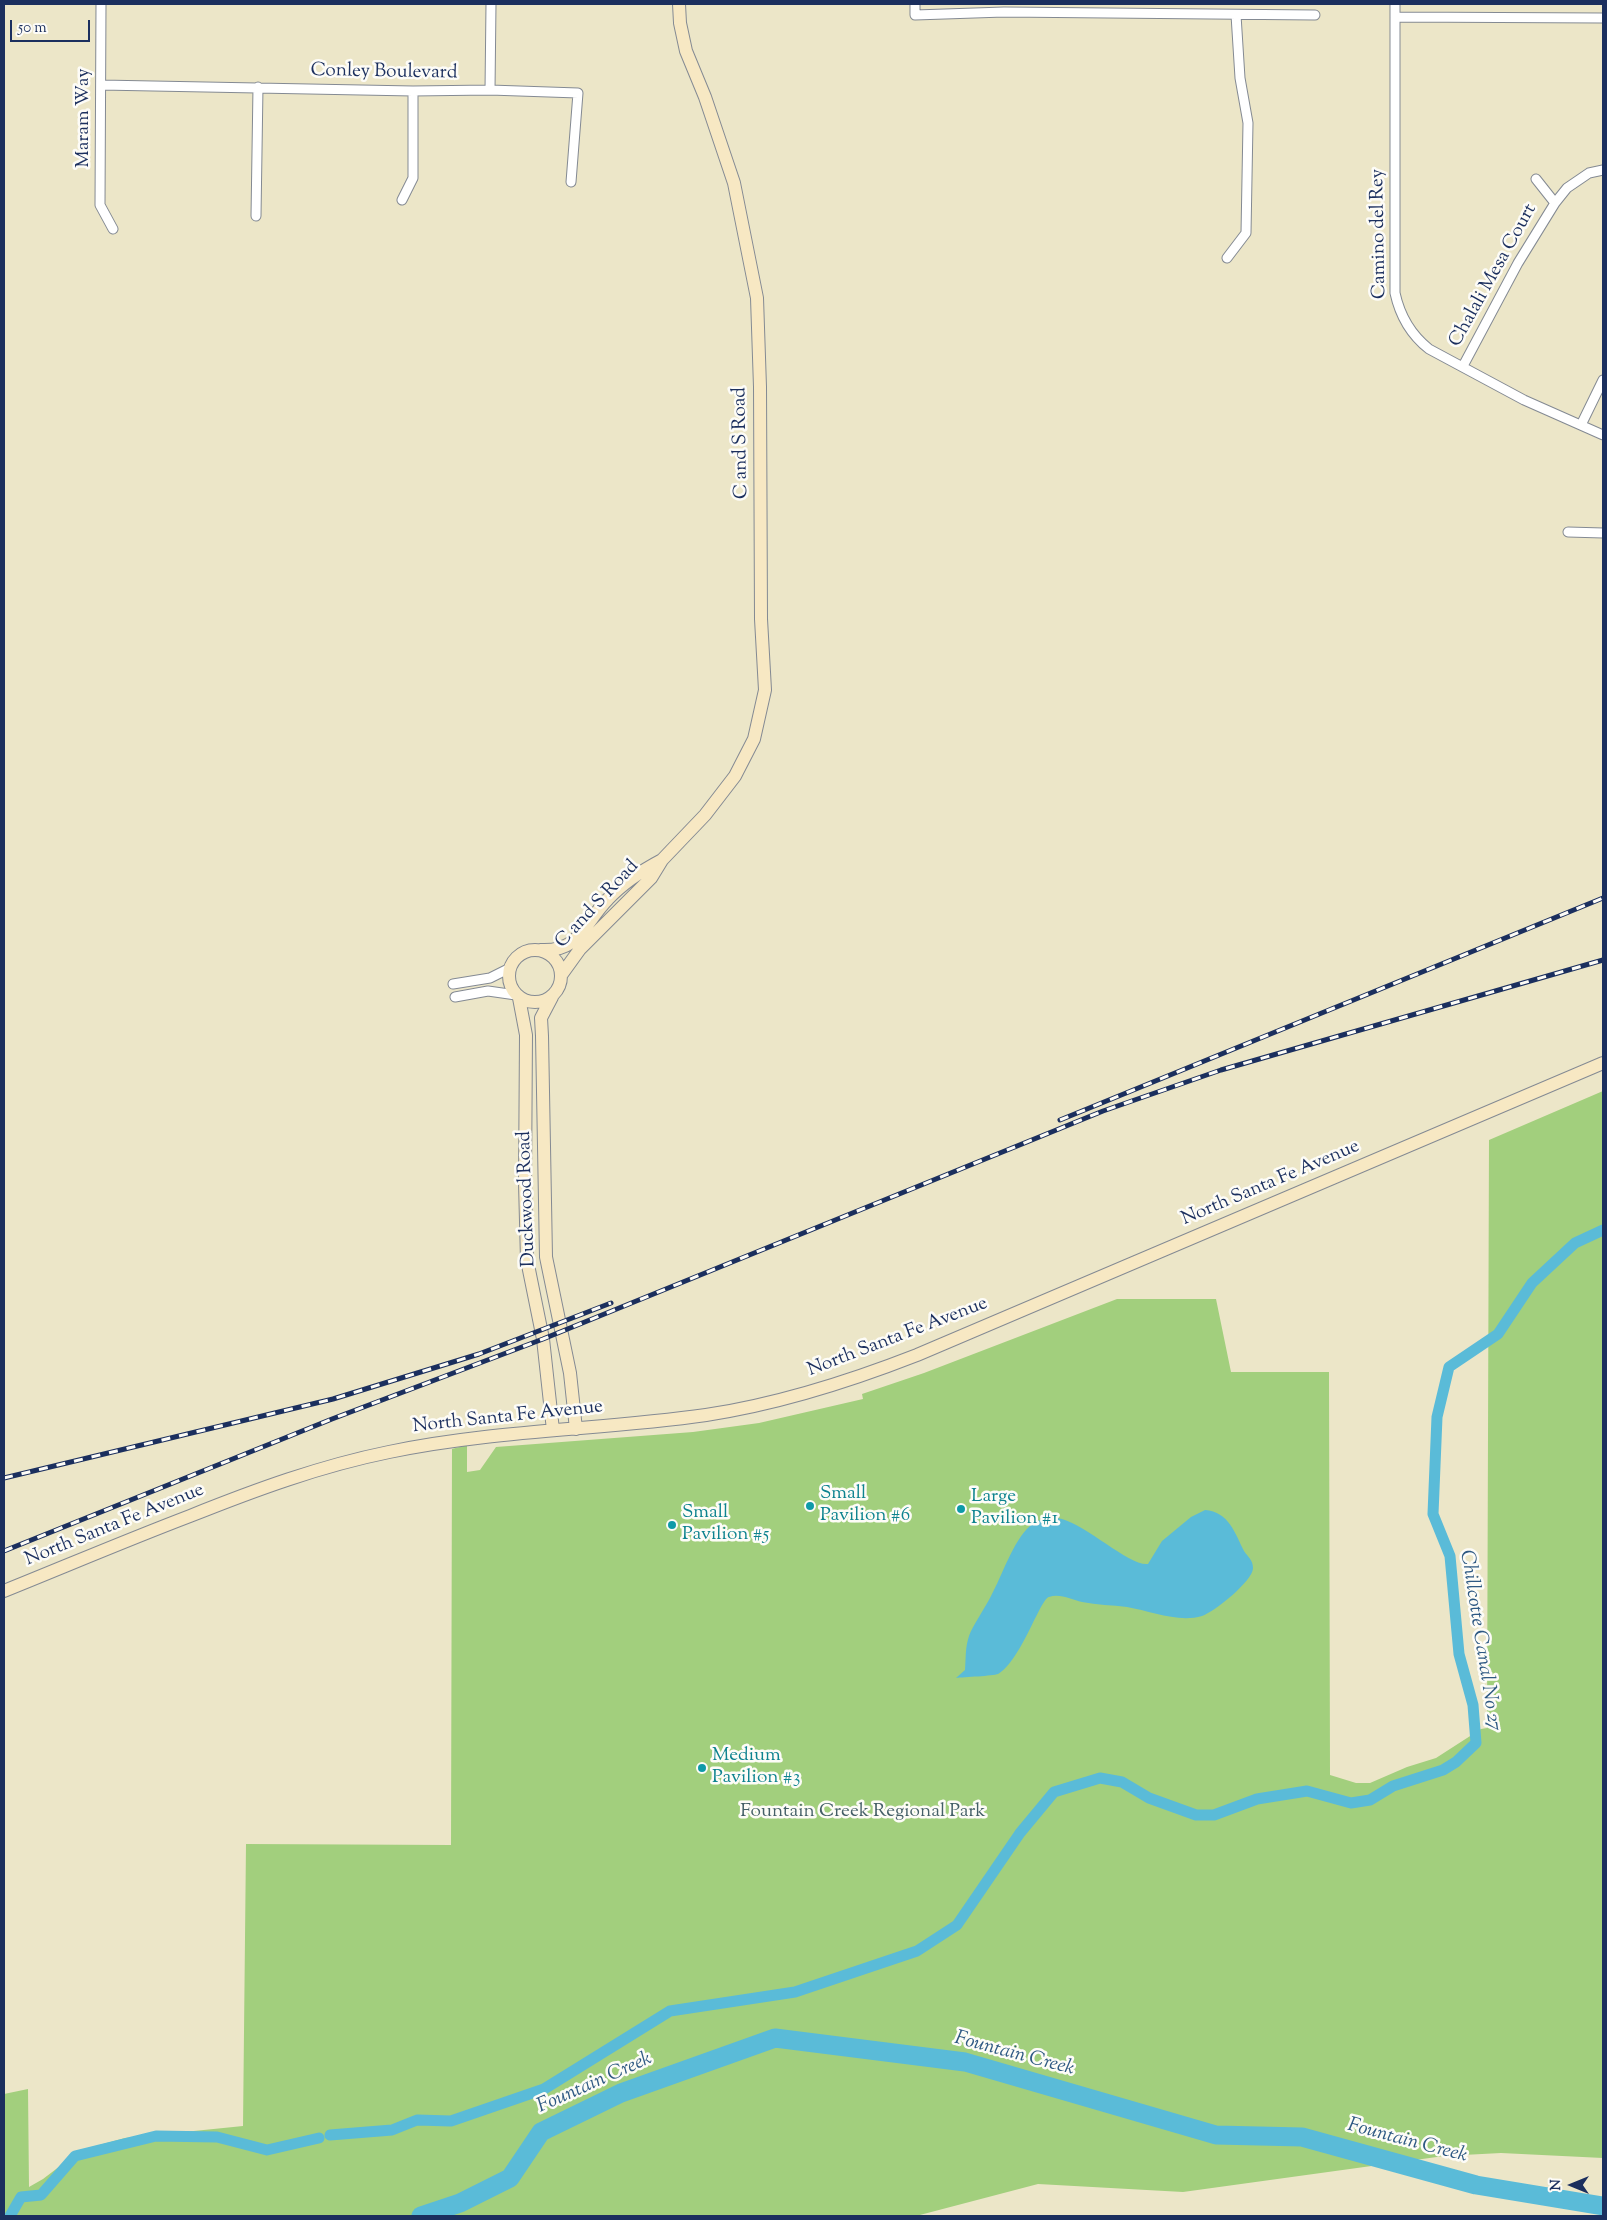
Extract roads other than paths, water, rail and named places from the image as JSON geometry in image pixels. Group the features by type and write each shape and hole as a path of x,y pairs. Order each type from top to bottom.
{"main road":[{"name":"C and S Road","path":"562,974 580,949 651,878 662,860 705,815 735,776 754,739 765,690 762,619 760,387 757,298 734,183 705,97 686,51 680,23 679,4"},
{"name":"C and S Road","path":"540,950 554,951 574,942 609,898 641,871 662,860"},
{"path":"540,950 555,959 562,974 561,983 552,997 536,1003 527,1002 518,996 510,983 510,968 516,958 523,953 540,950"},
{"name":"Duckwood Road","path":"518,996 526,1035 525,1183 527,1260 543,1339 553,1430"},
{"name":"Duckwood Road","path":"552,997 540,1018 542,1036 546,1257 570,1373 576,1429"},
{"name":"North Santa Fe Avenue","path":"4,1591 300,1474 388,1452 460,1439 653,1422 740,1409 827,1388 917,1355 1603,1063"}],"street":[{"name":"Maram Way","path":"101,4 100,205 113,229"},
{"path":"490,90 491,4"},
{"path":"915,4 915,15 1004,12 1315,15"},
{"name":"Camino del Rey","path":"1395,4 1395,293 1399,312 1418,340 1429,349 1524,400 1603,435"},
{"path":"1227,258 1246,233 1248,123 1240,78 1236,15"},
{"path":"1395,16 1603,18"},
{"name":"Conley Boulevard","path":"101,85 413,91 490,90 578,93 571,182"},
{"path":"256,216 258,87"},
{"path":"402,200 413,178 413,91"},
{"name":"Chalali Mesa Court","path":"1463,366 1518,262 1555,203 1567,188 1589,173 1603,170"},
{"name":"Chalali Mesa Court","path":"1536,179 1555,203"},
{"path":"1580,425 1603,380"},
{"path":"1568,532 1603,533"},
{"path":"453,984 490,978 510,968"},
{"path":"455,997 488,991 518,996"}],"water":[{"path":"1205,1510 1226,1519 1253,1565 1247,1580 1215,1609 1202,1616 1184,1618 1164,1616 1127,1607 1093,1604 1062,1596 1049,1597 1040,1608 1014,1657 998,1674 956,1678 965,1670 969,1636 1018,1540 1030,1526 1049,1518 1062,1519 1084,1529 1130,1559 1148,1564 1162,1541 1191,1517"}],"waterway":[{"name":"Chillcotte Canal No 27","path":"330,2135 392,2130 417,2120 451,2121 544,2089 670,2011 795,1992 917,1951 957,1925 1020,1833 1054,1792 1100,1778 1122,1782 1149,1798 1196,1815 1214,1815 1257,1799 1307,1791 1351,1803 1370,1800 1393,1786 1443,1770 1456,1762 1476,1743 1473,1705 1459,1654 1450,1556 1433,1514 1437,1417 1449,1367 1498,1334 1532,1283 1575,1243 1603,1230"},
{"name":"Fountain Creek","path":"421,2216 460,2203 510,2178 541,2132 621,2093 775,2038 965,2062 1216,2135 1302,2137 1476,2185 1603,2206"},
{"name":"Chillcotte Canal No 27","path":"10,2216 21,2197 41,2195 75,2156 156,2136 217,2137 267,2150 319,2138"}],"railway":[{"path":"1060,1120 1603,898"},
{"path":"4,1551 332,1419 543,1339 1103,1111 1221,1070 1603,960"},
{"path":"4,1478 333,1399 479,1354 611,1303"}],"place":[{"name":"Small Pavilion #6","path":"810,1506"},
{"name":"Large Pavilion #1","path":"961,1509"},
{"name":"Small Pavilion #5","path":"672,1525"},
{"name":"Medium Pavilion #3","path":"702,1768"}],"park label":[{"name":"Fountain Creek Regional Park","path":"863,1813"}]}
